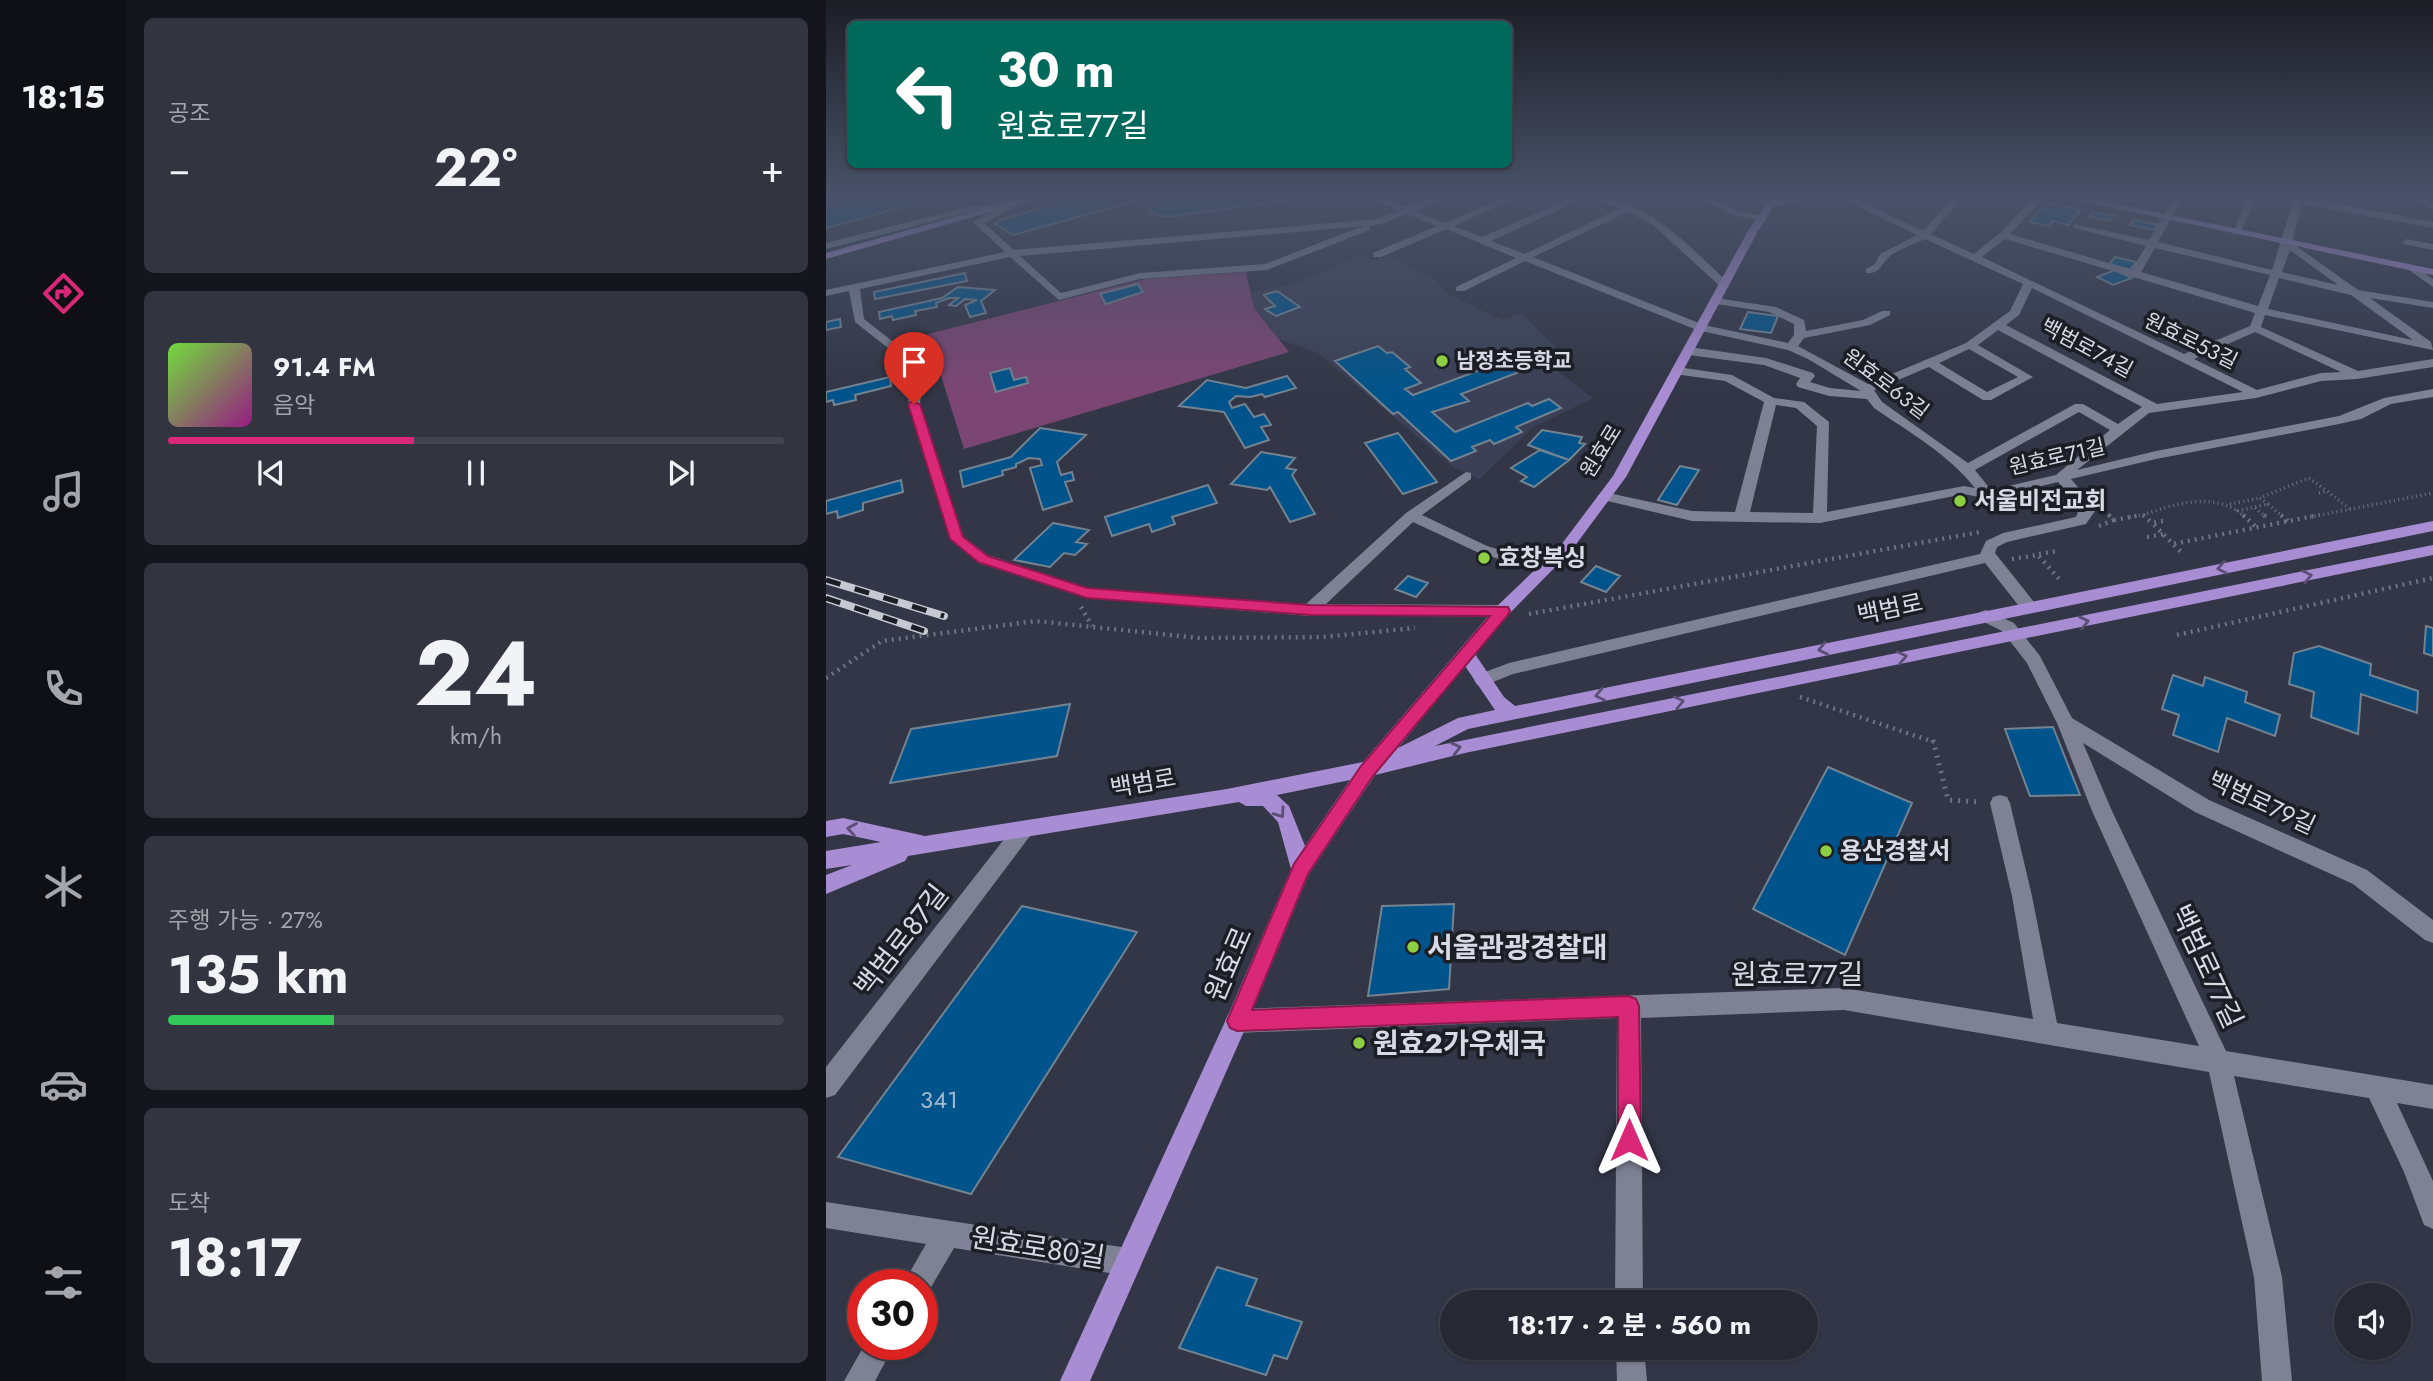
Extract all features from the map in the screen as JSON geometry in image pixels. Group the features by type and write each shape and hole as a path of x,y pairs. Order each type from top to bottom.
{"main road":[{"name":"원효로","path":"1074,1381 1237,1021 1301,869 1367,771 1502,611 1566,548 1619,477 1738,261"},
{"path":"2379,261 2433,272"},
{"name":"백범로","path":"1367,771 1464,723 2028,606 2433,526"},
{"name":"백범로","path":"826,862 1367,771 1541,730 2433,550"},
{"path":"2017,636 2025,621 2036,612 2063,600"},
{"path":"1466,655 1498,702 1511,713"},
{"path":"1536,708 1521,718 1522,725 1541,730"},
{"path":"1226,796 1269,800 1278,807 1290,831 1301,869"},
{"path":"826,829 843,826 927,843"},
{"path":"826,885 927,843"}],"street":[{"path":"826,293 974,261"},
{"path":"1023,261 1059,297 1140,276 1267,267 1281,261"},
{"path":"1460,289 1516,261"},
{"name":"원효로63길","path":"1532,261 1701,328 1791,347 1824,362 1868,392 1878,405 1936,444 1967,469 1988,495"},
{"path":"1699,261 1725,285"},
{"path":"1870,271 1881,261"},
{"name":"원효로53길","path":"1985,261 2256,394"},
{"path":"2093,261 2262,311 2432,348"},
{"path":"2135,274 2142,261"},
{"path":"2226,261 2357,293 2433,305"},
{"path":"2184,359 2255,327 2281,261"},
{"path":"2312,261 2432,348"},
{"path":"2413,268 2433,284"},
{"path":"1824,362 1802,384 1829,392 1868,392 1970,345 1999,326 2015,313 2029,283"},
{"path":"854,287 859,320 918,366 914,404 944,502 957,539 983,559 1087,593 1310,610 1502,611"},
{"path":"1716,301 1772,309 1800,322 1800,335 1791,347"},
{"path":"1800,335 1866,323 1886,313"},
{"name":"백범로74길","path":"1999,326 2156,408"},
{"path":"2255,327 2357,375"},
{"path":"1931,363 1987,397 2027,377 1970,345"},
{"path":"1689,351 1766,362 1808,377"},
{"name":"백범로74길","path":"2061,477 2081,458 2145,410 2256,394 2321,377 2357,375 2433,363"},
{"path":"1678,371 1728,379 1771,401 1800,405 1824,425 1820,518"},
{"name":"원효로71길","path":"1604,496 1692,516 1820,518 1964,490 1988,495 2156,455 2339,420 2356,416 2388,401 2433,393"},
{"path":"1741,518 1771,401"},
{"path":"1967,469 2079,407 2119,430"},
{"path":"1310,610 1411,516 1466,476"},
{"path":"2028,606 1997,559 1987,553 1991,544 2003,538 2073,525 2086,517 2087,506 2061,477"},
{"path":"1411,516 1482,549 1545,569"},
{"path":"1483,680 1509,669 1997,559"},
{"name":"백범로77길","path":"1986,616 1999,621 2017,636 2034,660 2066,723 2102,811 2219,1063 2268,1277 2277,1381"},
{"name":"백범로79길","path":"2066,723 2202,806 2360,877 2433,933"},
{"path":"2000,803 2022,896 2047,1033"},
{"name":"백범로87길","path":"826,1086 1023,830"},
{"name":"원효로77길","path":"1237,1021 1844,999 2433,1097"},
{"path":"1629,1006 1629,1290"},
{"path":"2377,1088 2415,1167 2433,1216"},
{"name":"원효로80길","path":"826,1215 1128,1262"},
{"name":"원효로80길","path":"927,1269 948,1233"},
{"path":"859,1381 871,1360"},
{"path":"1631,1360 1632,1381"}],"path":[{"path":"2098,504 2114,520 2143,515 2180,502 2230,504 2260,498 2309,478 2350,509"},
{"path":"2319,493 2327,491"},
{"path":"2173,544 2433,493"},
{"path":"2260,498 2289,522"},
{"path":"2230,504 2256,527"},
{"path":"2238,511 2268,504"},
{"path":"2255,507 2267,518"},
{"path":"2143,515 2183,554"},
{"path":"2152,523 2163,521"},
{"path":"1529,614 1990,530 2003,538"},
{"path":"2147,537 2163,534"},
{"path":"1997,559 2057,551"},
{"path":"2038,555 2059,579"},
{"path":"2177,635 2433,578"},
{"path":"826,678 882,641 1036,621 1199,638 1323,637 1409,630 1420,626"},
{"path":"1799,696 1934,740 1948,800 2000,803"}],"shaded area":[{"name":"남정초등학교","path":"1346,261 1402,261 1434,279 1449,294 1502,320 1521,313 1563,354 1553,367 1593,398 1532,428 1480,479 1454,468 1318,353 1279,339 1254,308 1251,293 1296,283"},
{"path":"1246,272 1254,308 1289,352 964,449 928,334 1146,279"}],"building":[{"path":"2111,261 2136,262 2130,270 2109,264"},
{"path":"2115,270 2132,278 2113,285 2097,277"},
{"path":"965,273 967,281 875,299 874,292"},
{"path":"1138,284 1143,292 1106,304 1100,294"},
{"path":"958,287 995,290 981,301 986,313 970,317 965,305 977,300 965,299 956,306 949,305 958,298 949,298 936,303 937,307 915,311 916,315 893,320 892,316 880,319 879,312 942,298"},
{"path":"1277,291 1300,307 1276,316 1265,309 1275,306 1264,295"},
{"path":"1748,312 1778,316 1771,333 1740,329"},
{"path":"840,319 841,327 826,330 826,322"},
{"path":"1378,346 1387,353 1392,352 1410,367 1405,369 1421,383 1405,389 1413,395 1528,352 1543,363 1461,394 1469,401 1432,412 1455,432 1528,403 1532,406 1549,399 1561,408 1516,427 1522,432 1494,444 1490,440 1472,447 1476,451 1451,461 1398,412 1393,414 1335,361"},
{"path":"1010,368 1014,380 1026,377 1028,383 996,392 990,373"},
{"path":"1287,376 1296,388 1265,397 1262,394 1236,396 1229,402 1232,408 1245,404 1254,417 1264,414 1271,425 1261,427 1269,440 1245,448 1224,412 1179,406 1207,380 1246,388"},
{"path":"890,377 891,386 855,395 856,400 834,405 833,400 826,402 826,392"},
{"path":"1040,428 1086,435 1057,462 1061,475 1072,472 1074,480 1065,482 1072,501 1043,510 1030,468 1042,465 1040,459 1029,458 1016,464 1016,467 1002,471 1003,475 963,487 960,471 1011,457"},
{"path":"1542,430 1582,437 1579,443 1585,444 1569,460 1528,445"},
{"path":"1398,433 1437,482 1403,494 1365,443"},
{"path":"1540,450 1569,460 1534,487 1521,481 1527,477 1511,468"},
{"path":"1261,452 1295,458 1286,468 1296,470 1292,475 1315,514 1290,522 1270,487 1267,490 1231,484"},
{"path":"1680,466 1699,470 1677,505 1658,500"},
{"path":"901,480 903,492 863,503 863,510 838,518 837,511 826,514 826,501"},
{"path":"1208,485 1217,503 1172,517 1175,524 1152,532 1149,524 1112,536 1105,517"},
{"path":"1053,523 1089,530 1076,542 1087,544 1075,555 1064,553 1050,567 1014,560"},
{"path":"1596,566 1620,576 1606,592 1581,582"},
{"path":"1408,576 1428,583 1416,597 1395,589"},
{"path":"2426,626 2433,628 2433,656 2424,653"},
{"path":"2319,646 2371,664 2370,675 2418,691 2417,713 2361,694 2358,734 2311,717 2314,692 2289,684 2294,653"},
{"path":"2173,675 2203,686 2205,677 2247,692 2245,702 2280,715 2275,736 2227,718 2218,752 2173,735 2179,715 2162,709"},
{"path":"1070,704 1057,756 890,783 911,729"},
{"path":"2053,727 2080,795 2030,796 2005,729"},
{"path":"1828,767 1912,803 1845,955 1753,909"},
{"name":"서울관광경찰대","path":"1454,904 1449,989 1368,996 1382,906"},
{"path":"1022,906 1137,932 971,1194 838,1157"},
{"path":"1217,1267 1257,1279 1246,1305 1302,1322 1287,1359 1274,1355 1266,1375 1179,1348"}],"railway":[{"path":"826,580 944,616"},
{"path":"826,598 924,631"}],"place":[{"name":"남정초등학교","path":"1442,361"},
{"name":"서울비전교회","path":"1960,501"},
{"name":"효창복싱","path":"1484,558"},
{"name":"용산경찰서","path":"1826,851"},
{"name":"서울관광경찰대","path":"1413,947"},
{"name":"원효2가우체국","path":"1359,1043"}],"route":[{"path":"914,404 957,539 983,559 1087,593 1310,610 1502,611 1367,771 1301,869 1237,1021 1629,1006 1629,1140"}]}
